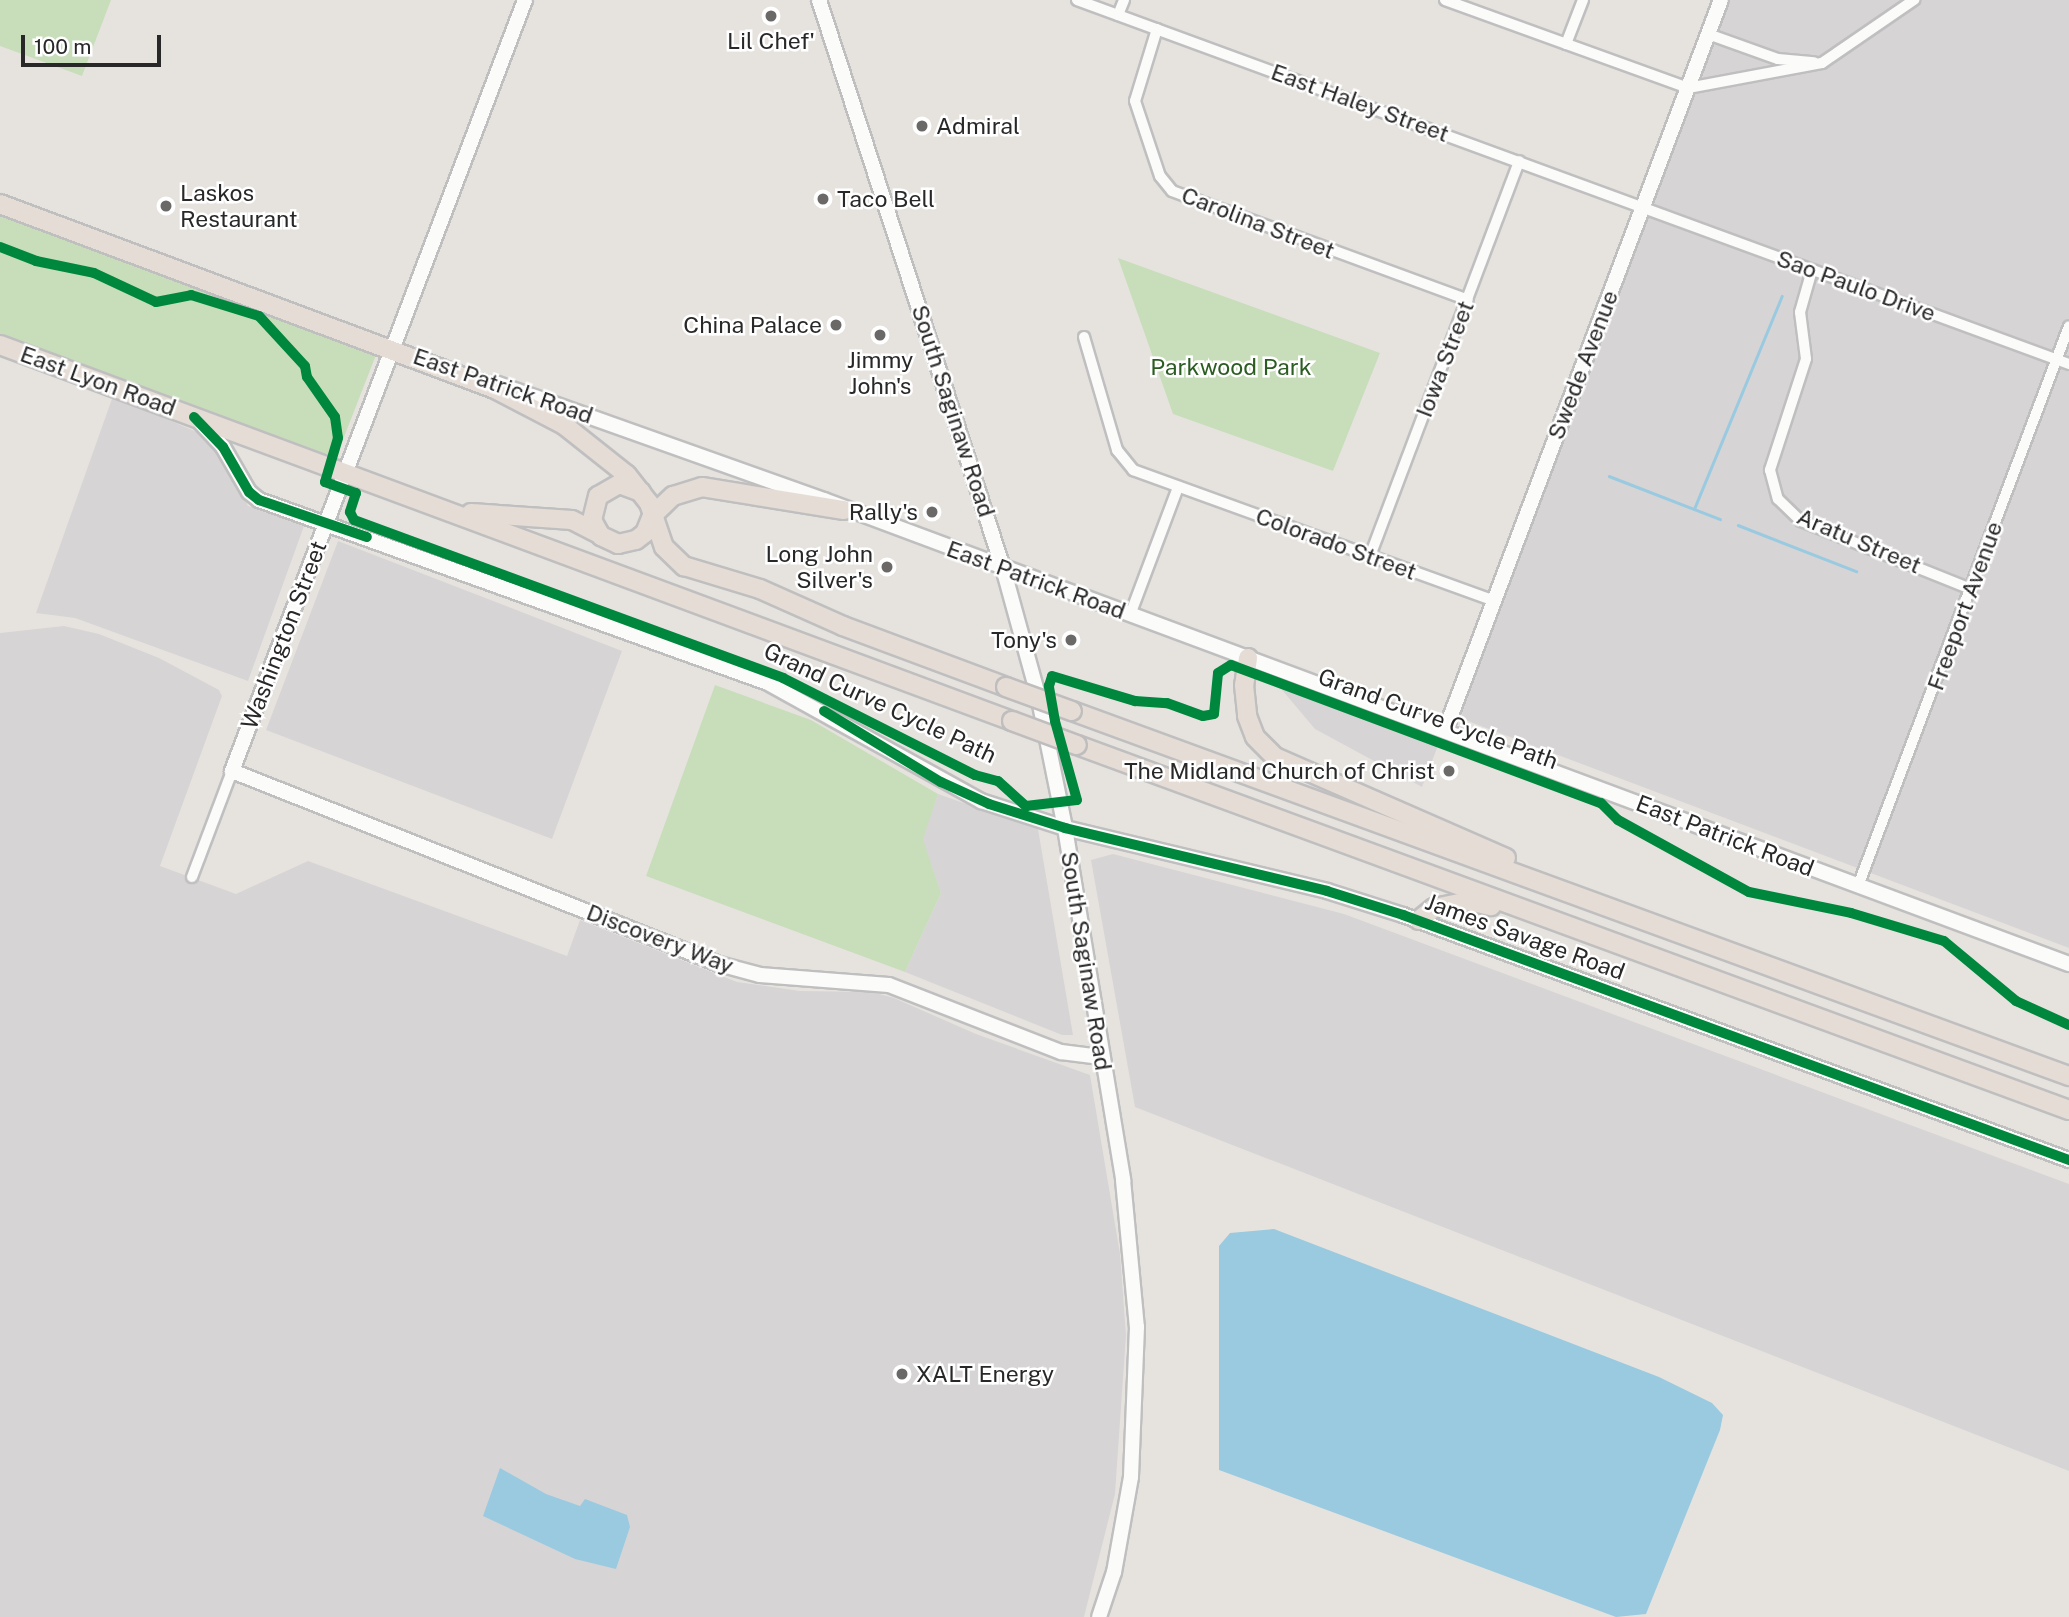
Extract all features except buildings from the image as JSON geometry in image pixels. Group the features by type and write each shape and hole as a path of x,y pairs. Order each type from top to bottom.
{"highway":[{"name":"East Patrick Road","path":"0,204 441,366"},
{"name":"East Lyon Road","path":"0,345 510,537 1558,921"},
{"path":"441,366 564,425 612,461 646,497 664,547 684,566 771,593 854,631 2069,1076"},
{"path":"758,493 776,482"},
{"path":"601,536 592,513 602,491 625,484 646,497"},
{"path":"443,511 565,519 584,524 618,544 630,543 645,533 652,516 677,494 693,488 715,486 844,510"},
{"path":"1248,658 1244,691 1249,723 1260,742 1282,761 1682,935"},
{"path":"1419,920 1434,908 1469,901 1558,921 2069,1110"}],"street":[{"name":"Washington Street","path":"192,877 525,0"},
{"name":"South Saginaw Road","path":"819,0 1003,568 1038,695 1065,828 1133,1261 1137,1390 1125,1514 1099,1617"},
{"name":"East Haley Street","path":"1077,0 1644,206"},
{"path":"1118,15 1124,0"},
{"path":"1445,0 1688,89 1822,63 1914,0"},
{"path":"1566,44 1583,0"},
{"name":"Swede Avenue","path":"1446,731 1721,0"},
{"name":"Carolina Street","path":"1157,29 1135,101 1160,176 1172,191 1468,300"},
{"path":"1708,34 1778,59 1822,63"},
{"name":"Iowa Street","path":"1370,556 1519,161"},
{"name":"Sao Paulo Drive","path":"1644,206 2069,364"},
{"name":"Aratu Street","path":"1812,270 1800,312 1806,359 1772,456 1772,484 1778,499 1801,521 1970,589"},
{"name":"Freeport Avenue","path":"1858,886 2069,326"},
{"name":"Colorado Street","path":"1084,337 1124,462 1178,487 1494,601"},
{"name":"East Patrick Road","path":"441,366 776,482 844,510 2069,964"},
{"name":"James Savage Road","path":"194,417 223,446 249,492 326,525 768,683 964,794 1065,828 1327,891 1419,920 2069,1160"},
{"path":"1130,615 1178,487"},
{"name":"Discovery Way","path":"232,771 719,964 760,975 889,985 1061,1052 1101,1058"}],"shaded area":[{"path":"1730,0 2069,0 2069,948 1460,718"},
{"path":"113,396 206,436 223,451 248,506 304,526 248,681 75,618 36,613"},
{"path":"338,541 622,651 552,839 266,730"},
{"path":"64,626 99,634 159,658 219,690 222,696 160,866 236,894 308,861 567,956 580,920 737,982 800,991 872,992 894,998 976,1034 1090,1075 1120,1254 1126,1335 1115,1494 1084,1617 0,1617 0,633"},
{"path":"1277,684 1439,743 1422,787 1315,729"},
{"path":"938,794 1038,829 1073,1035 1062,1035 905,972 941,893 922,838"},
{"path":"1113,854 1344,914 2069,1184 2069,1471 1135,1107 1091,860"}],"green space":[{"path":"0,0 111,0 82,76 0,46"},
{"path":"0,215 373,350 376,355 337,455 330,458 0,337"},
{"name":"Parkwood Park","path":"1118,258 1380,353 1333,471 1173,414"},
{"path":"715,685 811,720 938,794 923,839 941,893 905,972 646,876"}],"water":[{"path":"1274,1229 1659,1377 1712,1403 1723,1415 1720,1430 1646,1614 1616,1617 1219,1470 1219,1246 1230,1233"},
{"path":"500,1468 546,1494 580,1506 585,1499 627,1515 630,1527 616,1569 575,1559 483,1516"}],"waterway":[{"path":"1694,509 1782,296"},
{"path":"1609,476 1720,519"},
{"path":"1738,525 1856,571"}],"cycle path":[{"name":"Grand Curve Cycle Path","path":"0,247 36,261 94,273 156,302 191,295 259,316 305,366 307,377 335,417 338,438 325,482 356,493 350,512 354,520 783,678 975,775 998,781 1026,806 1077,800 1055,721 1049,686 1052,676 1135,701 1167,703 1203,716 1214,714 1218,673 1231,665 1601,803 1618,820 1749,892 1851,913 1944,941 2016,1001 2069,1025"},
{"path":"194,417 223,447 249,492 259,500 367,537"},
{"path":"824,711 941,782 989,804 1065,828 1327,891 1403,915 2069,1160"}],"place":[{"name":"Lil Chef'","path":"771,16"},
{"name":"Admiral","path":"922,126"},
{"name":"Taco Bell","path":"823,199"},
{"name":"Laskos Restaurant","path":"166,206"},
{"name":"China Palace","path":"836,325"},
{"name":"Jimmy John's","path":"880,335"},
{"name":"Rally's","path":"932,512"},
{"name":"Long John Silver's","path":"887,567"},
{"name":"Tony's","path":"1071,640"},
{"name":"The Midland Church of Christ","path":"1449,771"},
{"name":"XALT Energy","path":"902,1374"}]}
